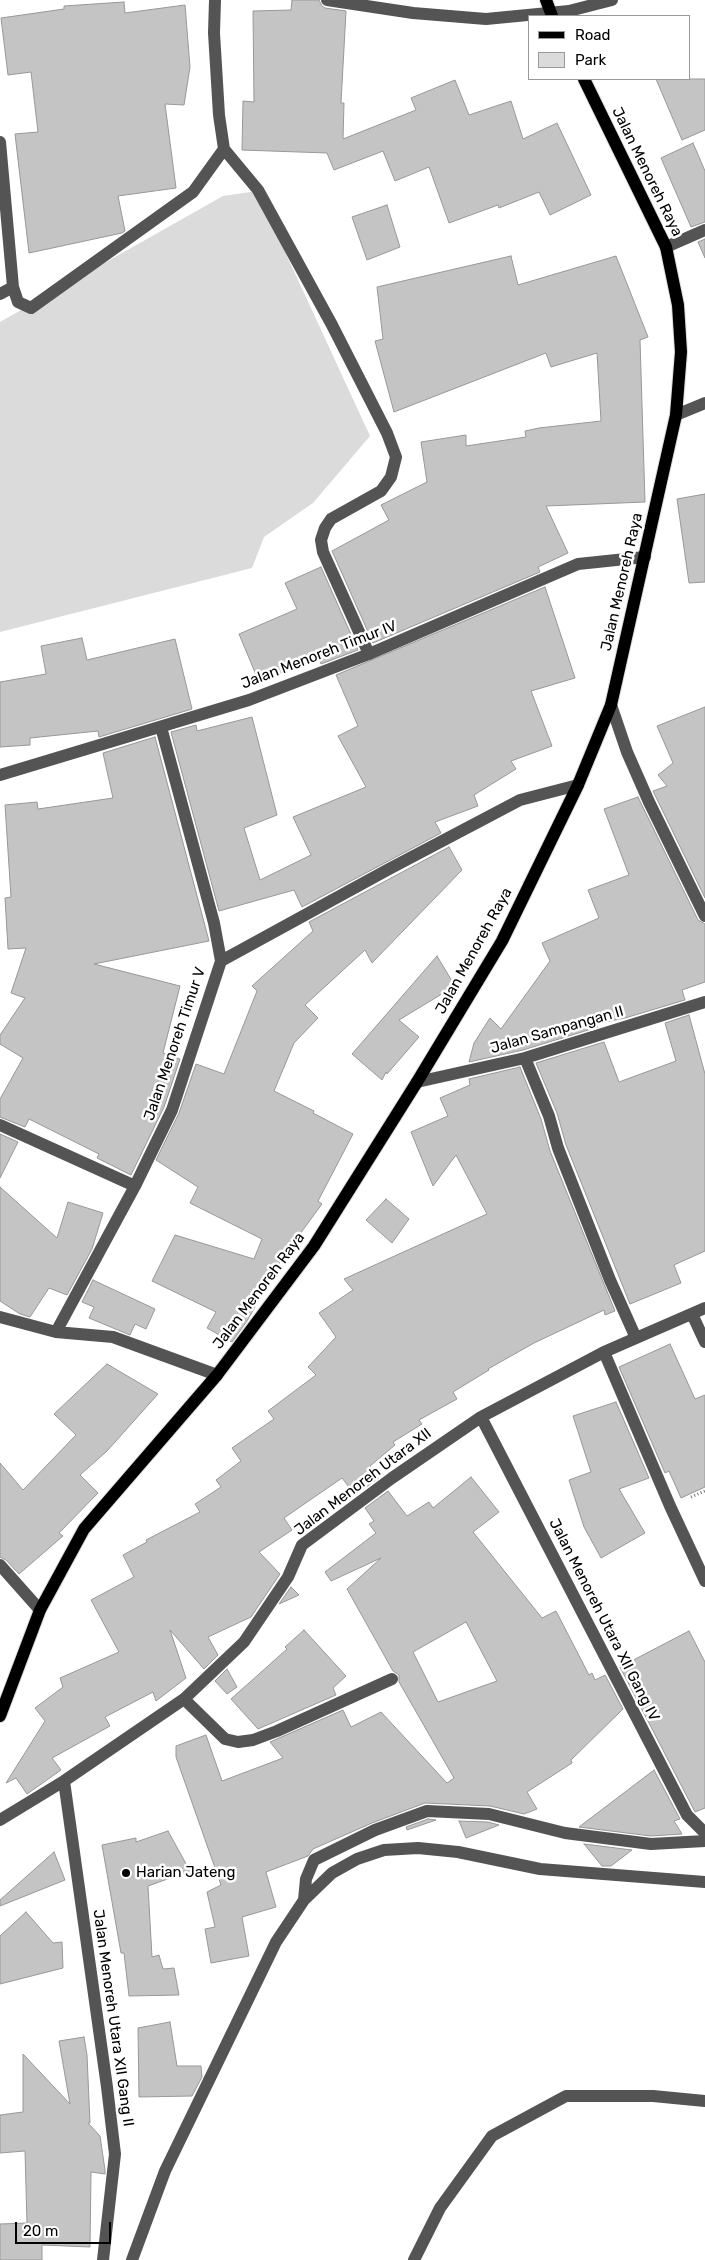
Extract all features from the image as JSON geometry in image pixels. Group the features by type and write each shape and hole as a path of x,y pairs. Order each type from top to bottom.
{"main road":[{"path":"546,0 551,15"},
{"name":"Jalan Menoreh Raya","path":"0,1716 40,1610 84,1530 217,1376 314,1246 417,1082 502,941 578,785 611,705 676,415 682,352 678,305 666,247 584,80"}],"street":[{"path":"215,0 214,33 219,114 224,149 258,190 332,325 387,433 396,458 391,477 381,491 331,519 325,528 321,540 323,552 369,654"},
{"path":"327,0 413,12 486,19 528,16"},
{"path":"551,15 612,0"},
{"path":"0,142 13,287 18,302 31,308 193,192 224,149"},
{"path":"666,247 705,230"},
{"path":"0,294 13,287"},
{"path":"676,415 705,403"},
{"name":"Jalan Menoreh Timur IV","path":"0,776 249,700 369,654 578,564 645,557"},
{"path":"611,705 627,752 649,802 705,916"},
{"path":"162,727 214,923 221,961"},
{"name":"Jalan Menoreh Timur V","path":"56,1332 135,1186 172,1110 221,961 520,800 578,785"},
{"name":"Jalan Sampangan II","path":"417,1082 525,1058 705,1002"},
{"path":"525,1058 549,1116 569,1176 636,1338"},
{"path":"0,1124 135,1186"},
{"name":"Jalan Menoreh Utara XII","path":"0,1820 64,1781 184,1699 244,1642 288,1577 302,1546 392,1478 481,1417 604,1352 705,1308"},
{"path":"692,1314 705,1342"},
{"path":"0,1317 56,1332 113,1337 217,1376"},
{"path":"604,1352 670,1506 705,1581"},
{"name":"Jalan Menoreh Utara XII Gang IV","path":"481,1417 687,1815 705,1833"},
{"path":"0,1565 40,1610"},
{"path":"184,1699 225,1739 238,1742 253,1740 277,1731 392,1679"},
{"name":"Jalan Menoreh Utara XII Gang II","path":"64,1781 107,2087 114,2154 103,2260"},
{"path":"304,1900 306,1878 314,1860 375,1830 427,1811 489,1814 565,1833 651,1844 705,1841"},
{"path":"132,2260 165,2171 276,1942 304,1900 332,1873 358,1859 384,1850 418,1848 458,1852 540,1870 705,1882"},
{"path":"414,2260 440,2208 492,2136 566,2096 653,2096 705,2101"}],"green space":[{"path":"257,191 370,436 313,503 264,537 252,568 0,632 0,322 223,196"}],"building":[{"path":"292,0 319,0 325,8 346,11 341,103 344,103 343,139 416,110 411,98 455,80 469,115 511,101 523,139 557,123 591,195 550,215 539,192 499,208 498,205 449,223 429,167 395,181 383,151 334,170 327,153 242,150 243,101 254,102 253,11 291,10"},
{"path":"124,2 125,13 185,5 190,67 184,105 165,104 176,188 118,196 125,231 122,233 29,253 15,134 38,132 31,72 8,75 1,18 64,9 64,6"},
{"path":"705,79 705,130 682,140 656,80"},
{"path":"693,143 705,171 705,222 691,227 661,158"},
{"path":"387,205 400,247 367,260 352,217"},
{"path":"705,239 705,258 698,242"},
{"path":"511,256 518,285 616,256 648,337 640,340 645,502 546,506 568,553 538,567 540,572 373,643 332,551 389,520 381,505 427,482 421,442 466,435 466,446 526,437 525,431 539,428 601,421 597,353 551,367 546,353 394,412 375,341 383,339 377,287"},
{"path":"705,494 705,582 689,583 677,499"},
{"path":"321,567 358,650 321,664 319,657 259,682 239,634 297,609 285,583"},
{"path":"545,587 575,678 531,691 552,746 511,761 516,769 474,795 478,806 435,822 441,833 302,907 294,890 219,911 171,732 196,725 197,731 252,717 277,815 244,828 260,880 311,855 293,817 366,787 338,736 358,726 336,675"},
{"path":"82,638 87,660 175,639 192,709 99,737 98,731 30,738 30,745 0,747 0,682 46,674 41,646"},
{"path":"705,707 705,898 653,791 667,786 658,775 673,763 657,726"},
{"path":"155,737 209,941 94,964 180,986 163,1053 180,1059 164,1107 131,1175 97,1158 99,1154 29,1119 25,1127 0,1117 0,1099 23,1058 0,1044 0,1035 25,998 11,993 26,948 8,949 5,898 11,897 5,805 37,802 38,809 113,798 103,753"},
{"path":"638,797 698,920 705,924 705,982 682,990 685,1000 625,1018 596,1024 598,1027 523,1050 469,1062 474,1043 490,1018 501,1029 550,961 542,943 599,918 588,890 629,875 604,809"},
{"path":"449,847 462,870 372,963 365,950 305,1005 318,1018 294,1043 274,1091 314,1111 313,1113 353,1134 318,1201 322,1204 283,1257 247,1321 232,1342 207,1328 216,1312 152,1281 175,1235 254,1259 262,1239 190,1203 198,1187 156,1160 179,1113 196,1064 224,1074 257,991 252,986 313,931 309,922"},
{"path":"437,956 455,986 399,1020 419,1037 387,1074 386,1072 382,1080 352,1054"},
{"path":"689,1015 705,1074 705,1251 674,1265 681,1283 630,1304 566,1145 557,1113 536,1063 604,1042 619,1082 676,1061 665,1023"},
{"path":"520,1067 541,1119 550,1151 615,1311 605,1315 604,1310 534,1343 488,1369 453,1392 457,1399 419,1420 422,1424 393,1442 395,1445 370,1466 379,1478 355,1495 342,1478 284,1518 292,1530 259,1552 280,1574 251,1617 208,1637 218,1655 204,1669 170,1630 186,1678 156,1701 153,1692 105,1717 110,1726 52,1758 61,1770 27,1794 16,1778 6,1783 45,1721 35,1708 63,1687 60,1678 119,1652 91,1600 134,1577 123,1555 147,1542 146,1540 200,1512 195,1504 221,1487 216,1480 241,1461 232,1448 274,1419 268,1411 316,1375 308,1367 336,1337 319,1313 353,1290 344,1279 487,1214 456,1155 433,1186 411,1132 448,1116 440,1098 470,1085 469,1079"},
{"path":"0,1134 18,1142 0,1178"},
{"path":"0,1187 57,1238 68,1202 103,1213 92,1249 67,1295 49,1288 30,1317 20,1314 0,1301"},
{"path":"386,1199 409,1219 392,1243 366,1220"},
{"path":"93,1280 155,1309 146,1329 135,1324 130,1335 89,1318 94,1307 82,1302"},
{"path":"670,1344 695,1399 705,1395 705,1487 681,1498 669,1471 665,1473 619,1367"},
{"path":"107,1364 158,1394 107,1451 80,1475 98,1493 59,1533 63,1536 19,1574 6,1560 0,1557 0,1463 23,1490 76,1435 54,1414"},
{"path":"616,1402 649,1478 619,1489 645,1533 601,1558 584,1527 569,1480 591,1472 573,1416"},
{"path":"471,1477 499,1512 473,1532 542,1618 556,1611 589,1675 592,1673 595,1680 605,1675 623,1709 571,1760 572,1763 527,1792 537,1809 524,1814 490,1806 425,1803 372,1823 313,1849 308,1856 266,1872 276,1907 242,1917 249,1956 211,1963 205,1929 215,1927 207,1892 221,1885 176,1757 176,1746 206,1735 222,1781 283,1758 270,1742 343,1710 351,1727 381,1712 447,1783 454,1778 399,1682 399,1675 393,1671 347,1589 381,1558 331,1581 325,1572 376,1533 369,1524 374,1521 365,1508 388,1491 407,1516 429,1502 433,1508","holes":["466,1622 497,1681 438,1702 413,1652"]},
{"path":"291,1587 299,1595 279,1604"},
{"path":"304,1630 346,1676 333,1688 336,1695 258,1729 231,1699 287,1649 285,1647"},
{"path":"689,1631 705,1662 705,1808 695,1812 620,1667"},
{"path":"227,1669 237,1687 227,1694 215,1681"},
{"path":"654,1770 680,1819 674,1821 682,1834 651,1836 579,1827"},
{"path":"428,1819 436,1820 407,1830 406,1827"},
{"path":"459,1821 488,1822 499,1825 466,1838"},
{"path":"168,1831 190,1871 148,1886 152,1957 159,1955 163,1969 174,1968 179,1995 129,1996 124,1953 121,1953 102,1845 136,1838 136,1842"},
{"path":"584,1844 632,1850 611,1866 602,1866"},
{"path":"54,1852 65,1880 0,1906 0,1900"},
{"path":"26,1912 53,1943 62,1942 63,1968 0,1984 0,1936"},
{"path":"170,2022 177,2066 201,2066 202,2077 192,2096 139,2097 138,2028"},
{"path":"84,2037 87,2055 90,2123 88,2123 100,2136 105,2170 105,2174 91,2172 90,2247 42,2245 42,2260 0,2260 0,2224 27,2223 25,2151 0,2153 0,2115 23,2112 23,2054 70,2104 59,2041"}],"place":[{"name":"Harian Jateng","path":"126,1873"}]}
